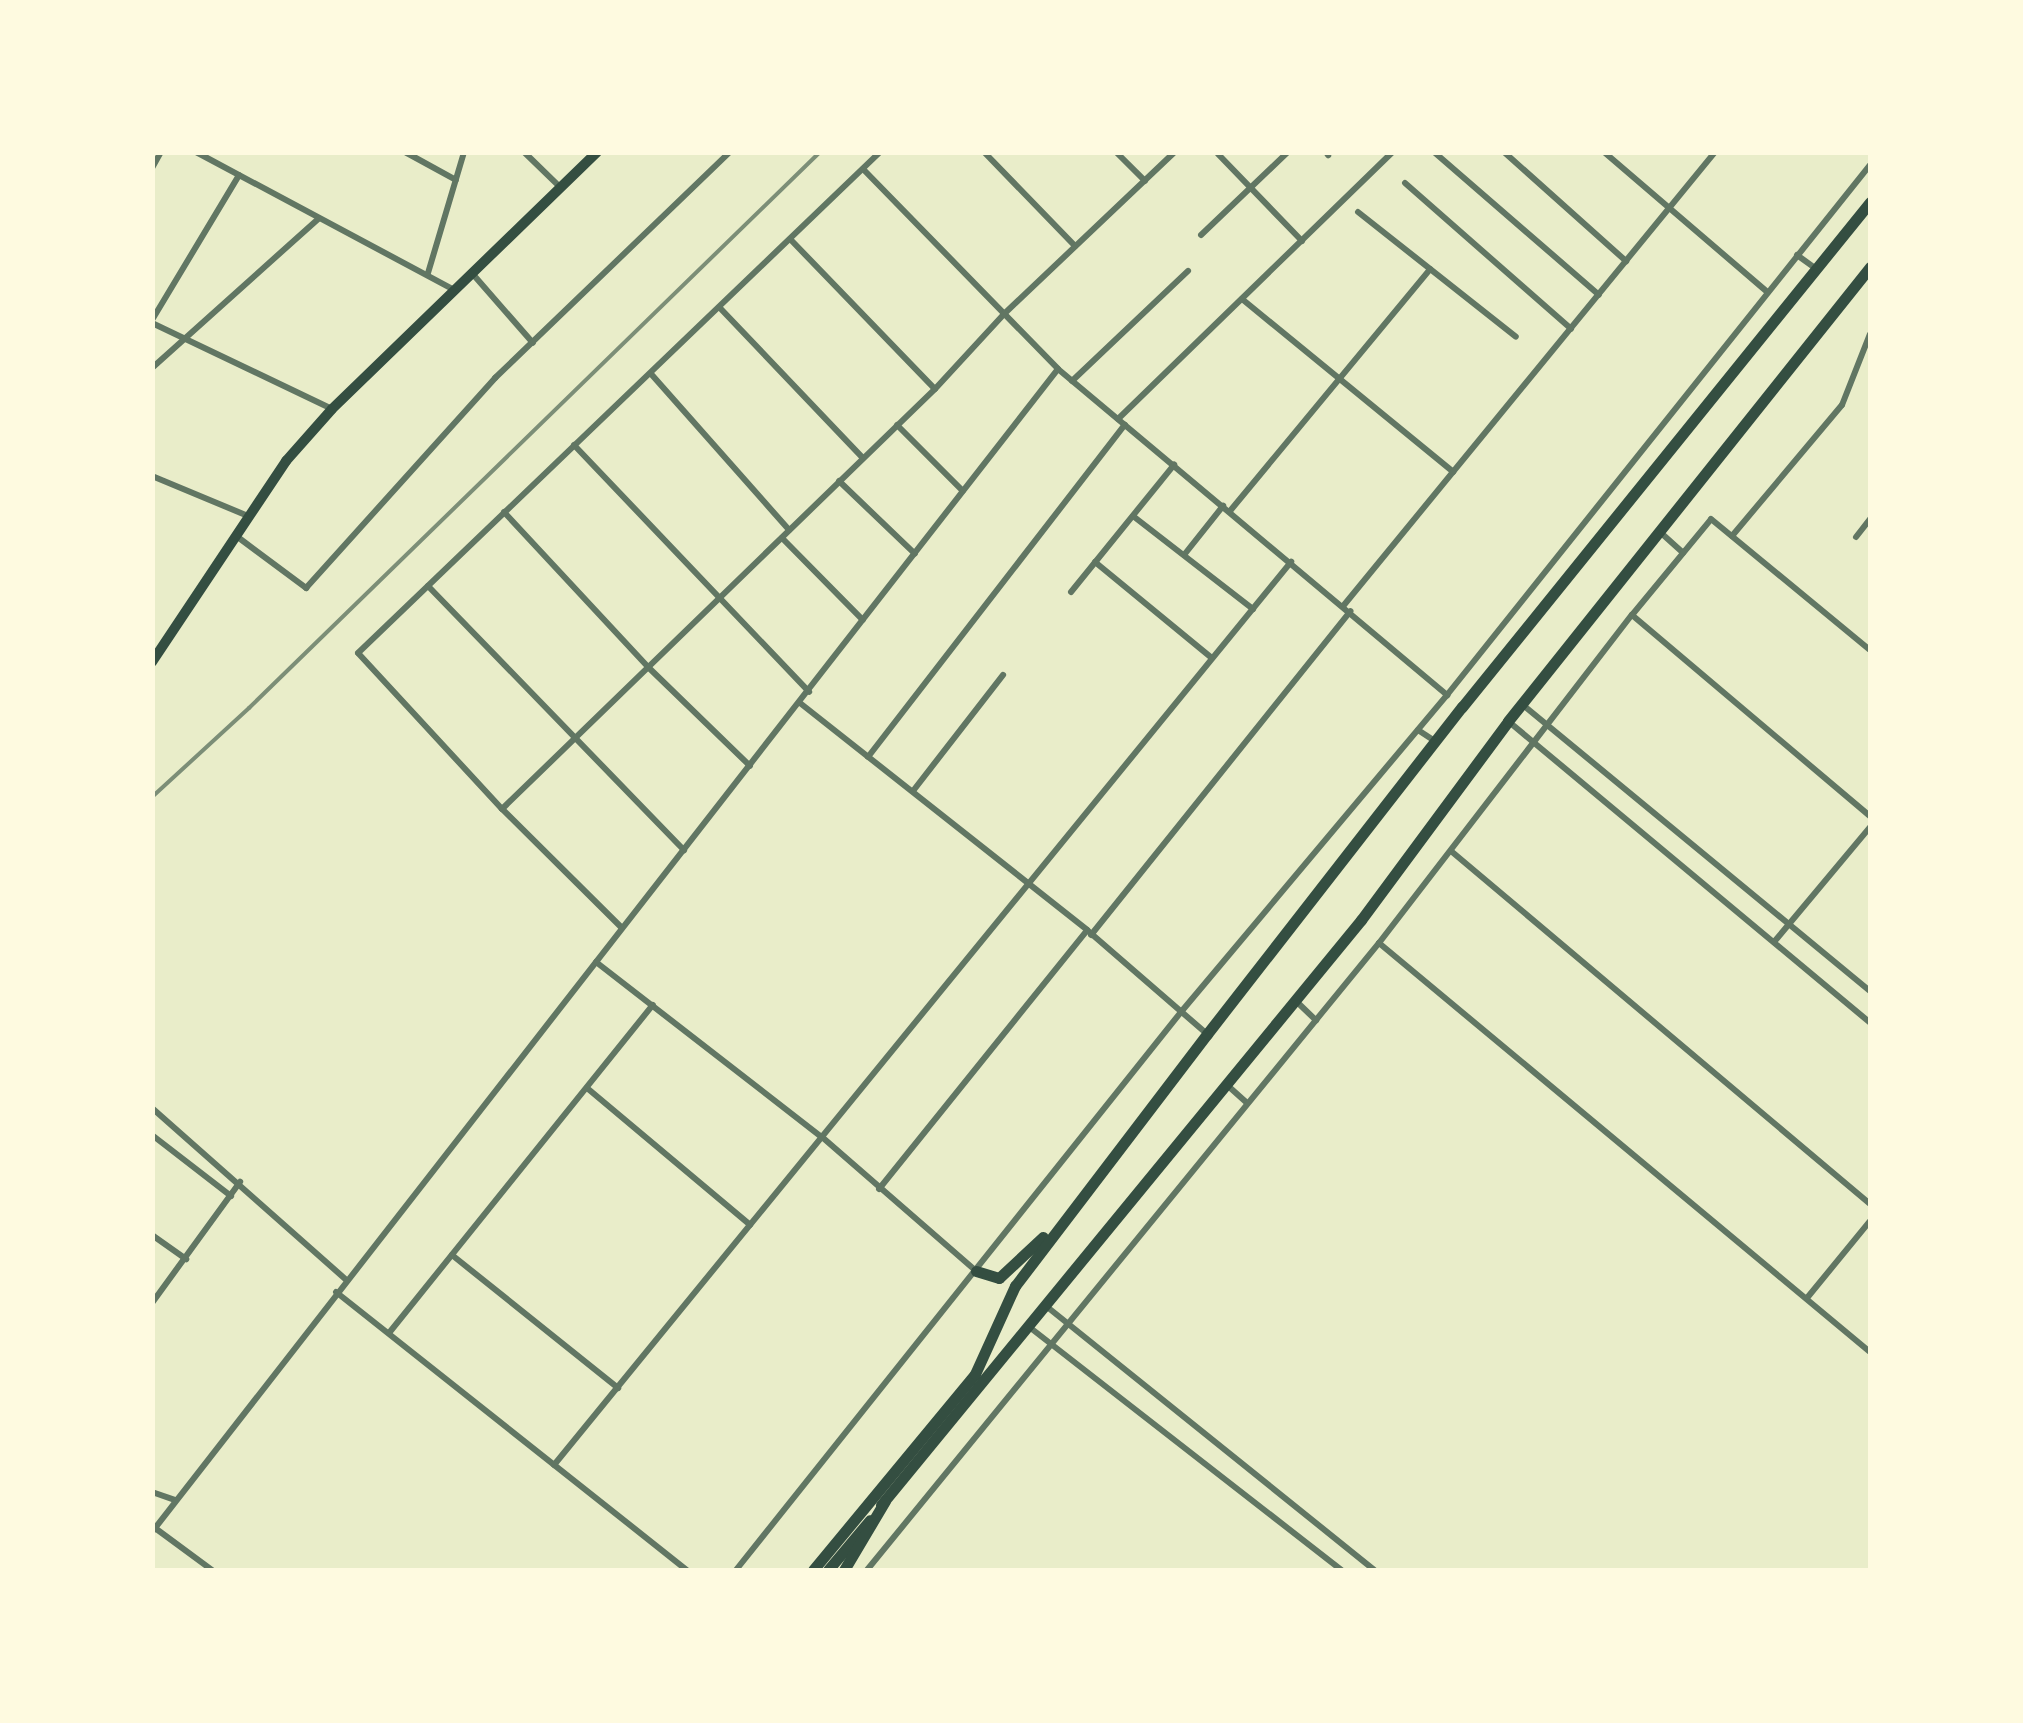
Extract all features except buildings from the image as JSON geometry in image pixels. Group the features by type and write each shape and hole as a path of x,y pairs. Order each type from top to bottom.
{"main road":[{"path":"152,662 239,538 286,461 332,408 597,152"},
{"path":"813,1570 976,1374 1014,1286 1207,1034 1435,742 1870,202"},
{"path":"828,1570 1362,920 1508,721 1870,270"},
{"path":"976,1271 992,1279 1006,1274 1076,1205"},
{"path":"844,1570 885,1501"}],"street":[{"path":"152,168 161,152"},
{"path":"196,152 428,273 453,290"},
{"path":"405,152 456,180"},
{"path":"428,273 464,152"},
{"path":"524,152 560,188"},
{"path":"239,538 306,588 432,446 532,343 730,152"},
{"path":"620,927 502,808 358,653 652,375 880,152"},
{"path":"984,152 1076,246"},
{"path":"1116,152 1144,181"},
{"path":"502,808 897,426 1004,314 1175,152"},
{"path":"1201,235 1288,152"},
{"path":"868,757 1122,422 1394,152"},
{"path":"1434,152 1599,295"},
{"path":"1504,152 1627,262"},
{"path":"1604,152 1766,292"},
{"path":"879,1189 1089,932 1453,472 1715,152"},
{"path":"1218,154 1302,241"},
{"path":"736,1570 1181,1012 1447,695 1870,166"},
{"path":"863,169 1058,369 1447,695"},
{"path":"239,174 152,321 332,408"},
{"path":"1405,183 1571,330"},
{"path":"1358,212 1516,337"},
{"path":"152,368 320,218"},
{"path":"790,240 934,389"},
{"path":"1797,255 1815,268"},
{"path":"1184,556 1430,269"},
{"path":"1072,381 1188,271"},
{"path":"470,272 532,343"},
{"path":"1242,299 1453,472"},
{"path":"720,308 863,458"},
{"path":"1732,536 1842,405 1870,334"},
{"path":"212,1570 154,1530 175,1500 1058,369"},
{"path":"652,375 789,530"},
{"path":"897,426 963,492"},
{"path":"574,445 809,692"},
{"path":"1071,592 1174,465"},
{"path":"152,476 249,516"},
{"path":"839,482 915,554"},
{"path":"504,512 648,667 750,766"},
{"path":"1132,516 1253,609"},
{"path":"866,1570 1380,944 1544,724 1711,518 1870,650"},
{"path":"1856,537 1870,519"},
{"path":"1658,531 1683,553"},
{"path":"782,538 864,620"},
{"path":"1095,562 1212,658"},
{"path":"554,1465 1291,562"},
{"path":"428,586 684,850"},
{"path":"1632,615 1870,816"},
{"path":"912,791 1003,675"},
{"path":"800,703 1089,932 1207,1034"},
{"path":"1522,704 1870,991"},
{"path":"1508,721 1870,1023"},
{"path":"1418,730 1435,742"},
{"path":"1774,942 1870,828"},
{"path":"1451,851 1870,1204"},
{"path":"1380,944 1870,1352"},
{"path":"596,962 822,1137 976,1271"},
{"path":"1295,1001 1316,1020"},
{"path":"389,1332 652,1006"},
{"path":"1226,1084 1247,1102"},
{"path":"586,1088 750,1225"},
{"path":"152,1108 345,1279"},
{"path":"152,1135 231,1196"},
{"path":"152,1303 240,1182"},
{"path":"1806,1298 1870,1221"},
{"path":"152,1235 186,1259"},
{"path":"452,1255 618,1388"},
{"path":"336,1292 687,1570"},
{"path":"1045,1305 1374,1570"},
{"path":"1028,1326 1341,1570"},
{"path":"152,1492 175,1500"}],"railway":[{"path":"152,797 249,708 820,152"}]}
